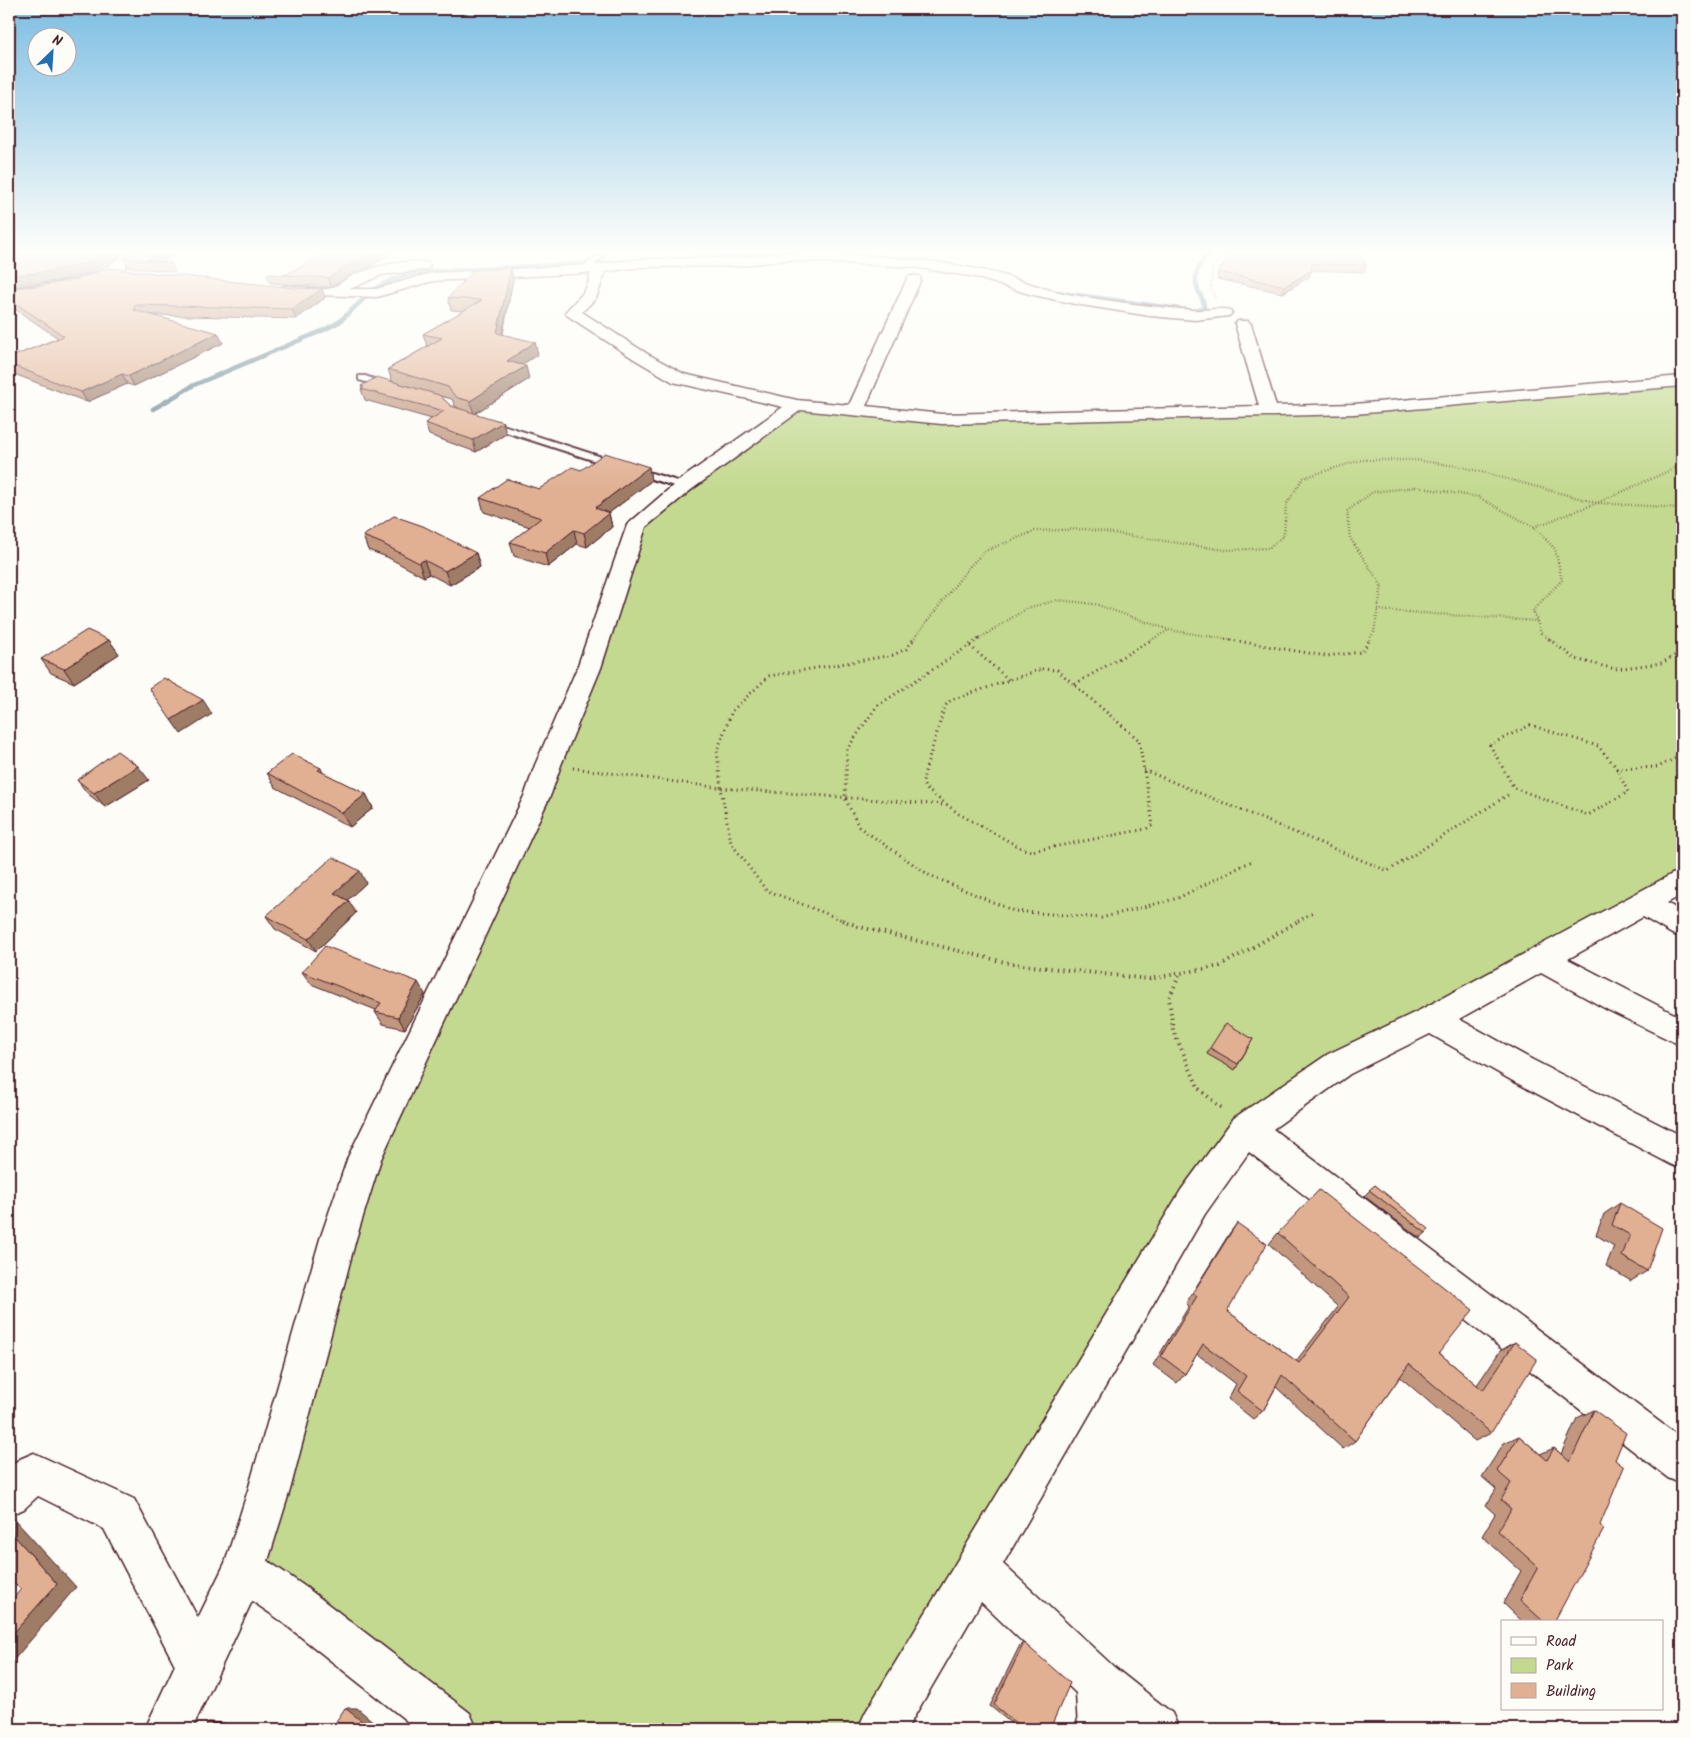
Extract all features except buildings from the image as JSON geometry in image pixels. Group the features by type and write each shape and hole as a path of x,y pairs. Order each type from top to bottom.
{"street":[{"path":"599,330 679,378 796,405 942,419 1354,409 1682,381"},
{"path":"855,411 891,330"},
{"path":"1245,330 1269,411"},
{"path":"168,1729 244,1570 269,1490 338,1239 365,1157 538,794 588,668 637,525 684,486 796,405"},
{"path":"882,1729 1193,1202 1246,1129 1339,1064 1431,1019 1682,882"},
{"path":"1643,903 1682,926"},
{"path":"1542,959 1618,1001 1682,1033"},
{"path":"1431,1019 1522,1070 1682,1153"},
{"path":"1246,1129 1682,1464"},
{"path":"9,1494 34,1473 119,1514 199,1665"},
{"path":"976,1568 1098,1683 1156,1729"},
{"path":"244,1570 292,1603 454,1729"},
{"path":"1098,1683 1100,1729"}],"lane":[{"path":"362,378 400,389"},
{"path":"477,420 684,486"}],"path":[{"path":"1312,913 1220,966 1179,976 1149,978 1013,964 860,927 766,890 731,843 721,788 717,751 732,711 769,676 893,655 906,649 969,567 985,551 1034,531 1085,529 1225,550 1269,548 1284,535 1286,505 1303,478 1361,460 1415,460 1463,467 1596,503 1682,508"},
{"path":"1534,527 1596,503 1682,465"},
{"path":"1252,861 1178,898 1101,918 1014,911 929,875 859,827 845,798 847,749 877,706 1027,608 1058,600 1095,604 1169,630 1326,656 1362,652 1374,632 1382,586 1350,538 1347,511 1373,492 1416,486 1478,497 1534,527 1555,549 1562,580 1533,610 1541,633 1575,659 1615,669 1662,663 1682,651"},
{"path":"1378,610 1537,621"},
{"path":"1075,684 1169,630"},
{"path":"970,646 1010,681"},
{"path":"1042,669 1056,670 1075,684 1135,734 1139,740 1153,825 1146,829 1042,850 1023,849 947,806 926,789 923,784 924,775 946,706 959,697 1042,669"},
{"path":"1534,725 1598,746 1605,752 1616,769 1628,792 1588,815 1514,788 1490,745 1534,725"},
{"path":"1616,769 1658,767 1682,755"},
{"path":"548,765 721,788 947,806"},
{"path":"1144,769 1388,871 1511,793"},
{"path":"1179,976 1169,998 1173,1030 1199,1089 1246,1129"}],"green space":[{"path":"1682,381 1682,882 1542,959 1246,1129 976,1568 881,1729 454,1729 292,1603 244,1570 338,1239 538,794 637,525 797,405 942,419 1354,409"}],"waterway":[{"path":"153,409 194,385 324,330"}]}
